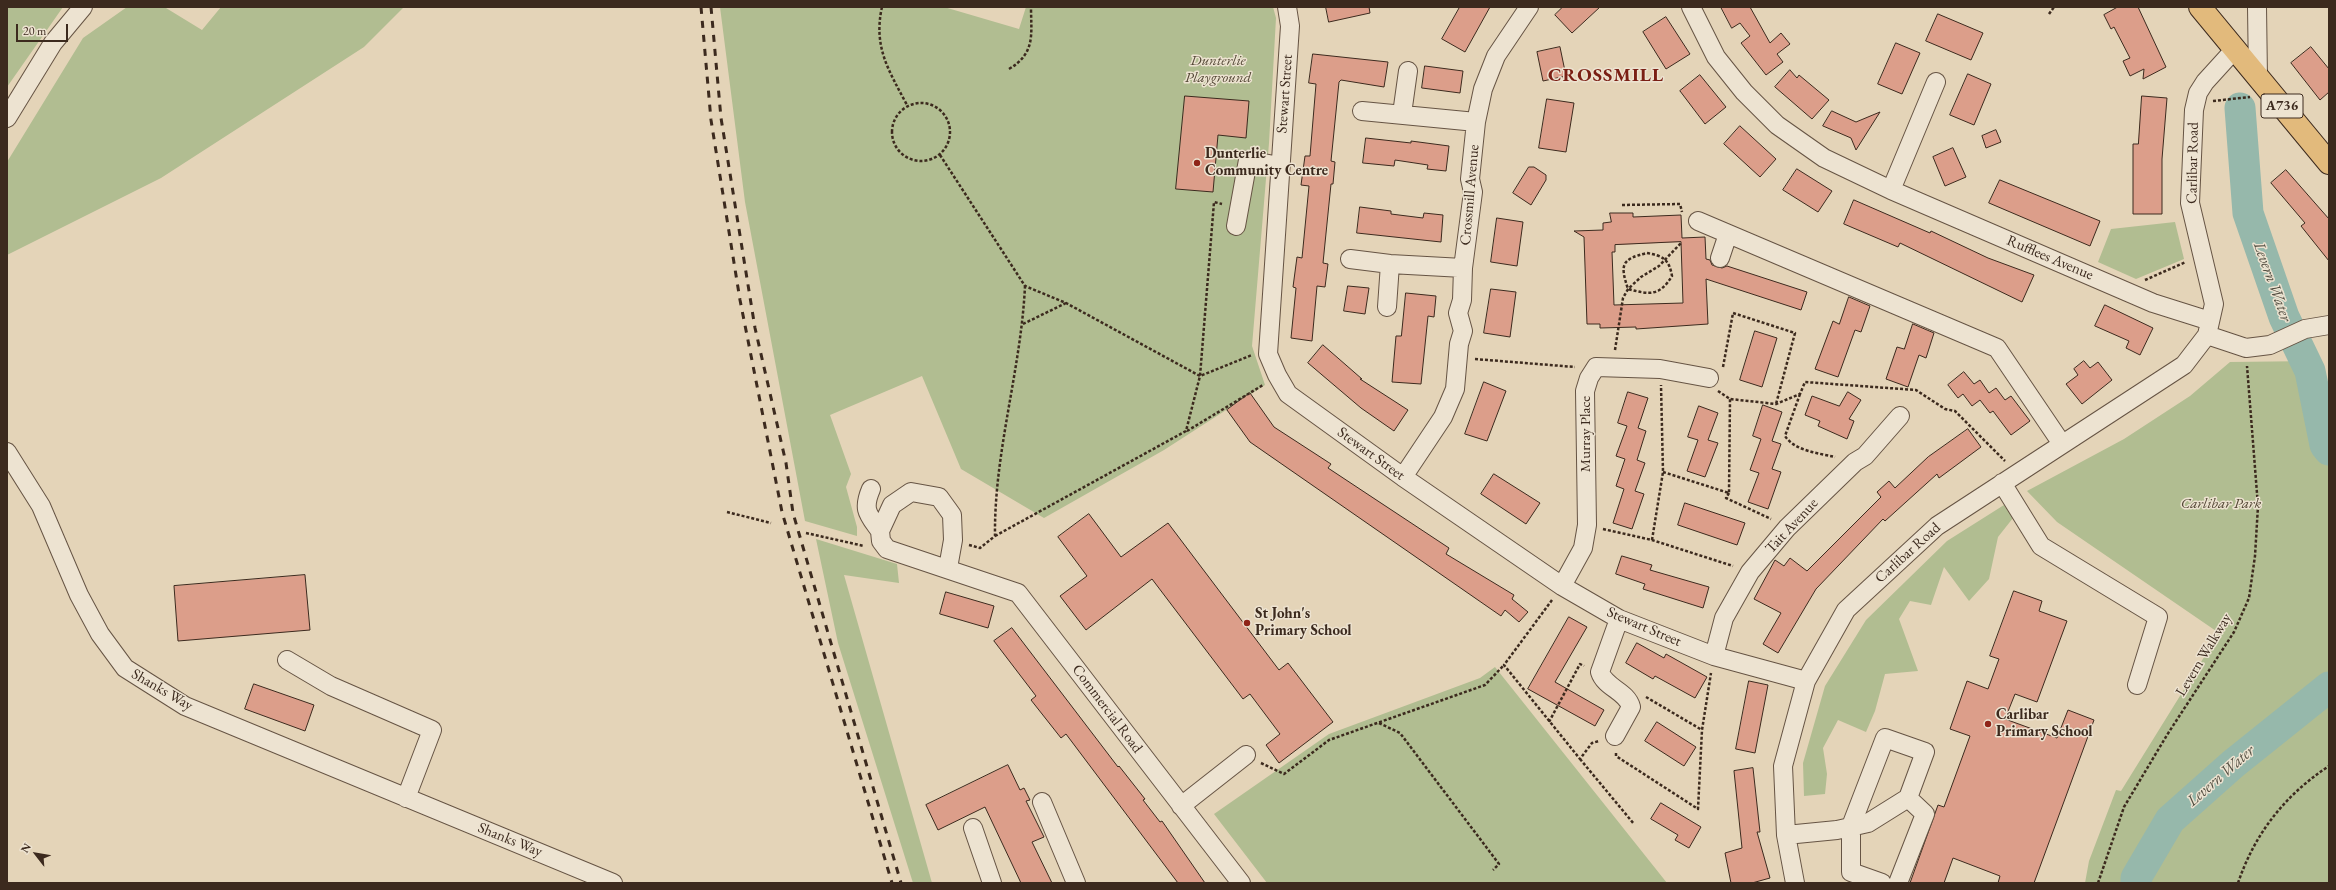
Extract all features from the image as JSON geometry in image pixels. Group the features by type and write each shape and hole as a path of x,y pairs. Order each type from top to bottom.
{"main road":[{"name":"A736","path":"2200,7 2329,163"}],"street":[{"path":"7,118 53,43 82,7"},
{"name":"Stewart Street","path":"1287,7 1290,26 1279,166 1268,354 1276,375 1288,394 1403,477 1562,586 1619,619 1714,656 1806,681"},
{"name":"Crossmill Avenue","path":"1403,477 1442,417 1455,389 1458,358 1463,331 1458,313 1462,300 1463,268 1473,192 1470,179 1476,122 1483,88 1496,56 1529,7"},
{"name":"Rufflees Avenue","path":"1691,7 1716,57 1744,92 1777,125 1824,158 1891,190 2208,328"},
{"path":"2257,7 2258,78"},
{"name":"Carlibar Road","path":"1795,883 1786,835 1783,766 1806,681 1846,610 1937,526 2184,365 2208,328 2214,304 2201,256 2190,203 2196,102 2205,82 2234,49"},
{"path":"1402,114 1408,71"},
{"path":"1891,190 1936,82"},
{"name":"Crossmill Avenue","path":"1362,111 1476,122"},
{"path":"1236,226 1248,160 1279,166"},
{"path":"1691,219 1997,348 2062,444"},
{"path":"1720,258 1728,234"},
{"path":"1350,259 1390,264 1463,268"},
{"path":"1387,307 1390,264"},
{"path":"2208,328 2246,348 2270,345 2305,329 2329,325"},
{"path":"1604,367 1660,369 1717,376"},
{"name":"Murray Place","path":"1562,586 1583,548 1587,525 1585,391 1589,378 1604,367"},
{"name":"Tait Avenue","path":"1714,656 1724,618 1750,572 1787,528 1855,462 1864,456 1900,416"},
{"name":"Shanks Way","path":"7,452 40,506 79,595 100,634 125,668 185,706 613,883"},
{"path":"2002,483 2041,546 2158,617 2137,685"},
{"path":"871,489 865,502 867,514 880,531"},
{"path":"887,549 881,541 880,531 892,505 911,492 939,498 952,515 953,540 948,568"},
{"name":"Commercial Road","path":"887,549 948,568 1018,593 1241,883"},
{"path":"1615,736 1631,707 1630,701 1607,684 1600,672 1619,619"},
{"path":"287,660 331,686 432,730 406,798"},
{"path":"1786,835 1851,826 1868,823 1908,798 1925,752 1885,738 1851,826 1851,872 1882,883"},
{"path":"1181,806 1246,755"},
{"path":"1898,883 1924,814 1908,798"},
{"path":"1042,802 1076,883"},
{"path":"973,828 992,883"}],"path":[{"path":"882,7 878,36 882,53 887,67 907,105"},
{"path":"1009,68 1020,62 1026,56 1031,40 1031,7"},
{"path":"2049,14 2054,7"},
{"path":"2196,102 2272,95"},
{"path":"926,102 942,110 950,123 950,140 940,155 924,161 906,158 894,146 891,134 894,119 907,105 926,102"},
{"path":"940,155 1025,286 1066,303 1200,376"},
{"path":"1186,432 1200,376 1214,202 1240,206"},
{"path":"1622,205 1680,204 1691,219"},
{"path":"1458,358 1555,367 1604,367 1623,298 1628,289 1666,259 1681,243"},
{"path":"1647,253 1660,255 1670,264 1672,276 1660,291 1652,293 1628,289 1622,271 1624,264 1631,256 1647,253"},
{"path":"2134,295 2142,281 2201,256"},
{"path":"996,536 995,504 1023,324 1025,286"},
{"path":"1023,324 1066,303"},
{"path":"1776,404 1795,333 1733,313 1717,376 1718,391 1730,399 1776,404 1800,394"},
{"name":"Levern Walkway","path":"2098,883 2124,807 2167,735 2234,632 2249,598 2255,556 2258,506 2246,348"},
{"path":"1200,376 1254,354 1268,354"},
{"path":"1652,540 1663,472 1660,369"},
{"path":"953,540 980,548 996,536 1186,432 1276,375"},
{"path":"1855,462 1803,449 1790,443 1785,436 1805,382 1916,390 1945,409 1955,411 2017,473"},
{"path":"1730,399 1729,493 1726,498 1758,511 1787,528"},
{"path":"1663,472 1729,493"},
{"path":"727,512 771,523"},
{"path":"1587,525 1652,540 1750,572"},
{"path":"806,533 852,545 887,549"},
{"path":"1246,755 1284,774 1329,740 1485,685 1504,665 1562,586"},
{"path":"1580,759 1592,743 1615,736 1616,756 1698,808 1702,730 1714,656"},
{"path":"1549,722 1580,664 1600,672"},
{"path":"1504,665 1549,722 1634,824"},
{"path":"1621,694 1642,694 1702,730"},
{"path":"1379,723 1400,733 1500,864 1493,870"},
{"path":"2238,883 2247,858 2273,815 2312,777 2329,766"}],"green space":[{"path":"7,7 63,7 7,87"},
{"path":"127,7 166,8 202,30 221,7 404,7 364,47 161,178 7,255 7,162 83,38"},
{"name":"Dunterlie Playground","path":"720,7 944,7 1019,29 1026,7 1273,7 1276,18 1269,143 1252,346 1265,385 1164,450 1044,518 961,469 922,376 830,415 851,474 846,487 857,527 857,536 805,521 745,202"},
{"path":"2175,222 2184,259 2136,279 2098,262 2111,229"},
{"name":"Carlibar Park","path":"2315,361 2329,419 2329,883 2085,883 2089,861 2116,790 2121,791 2219,633 2057,522 2027,491 2124,439 2190,396 2230,362"},
{"path":"2004,505 2013,518 1998,537 1989,579 1969,601 1944,567 1931,605 1910,601 1899,619 1918,671 1885,674 1875,711 1866,732 1838,720 1823,748 1827,774 1825,794 1804,796 1803,763 1825,686 1866,620 1947,541"},
{"path":"816,539 897,564 899,583 844,575 932,883 913,883 838,643"},
{"path":"1495,667 1667,883 1267,883 1214,814 1329,734 1480,678"}],"building":[{"path":"1326,7 1369,7 1370,13 1329,22"},
{"path":"1460,7 1490,7 1465,52 1442,39"},
{"path":"1563,7 1600,7 1572,33 1555,15"},
{"path":"1721,7 1750,7 1770,43 1781,33 1790,44 1777,54 1783,62 1766,75 1741,43 1750,36 1740,23 1732,28"},
{"path":"2118,7 2138,7 2166,67 2143,79 2144,69 2130,76 2123,61 2130,58 2114,27 2111,29 2104,15"},
{"path":"1938,14 1983,33 1971,60 1926,41"},
{"path":"1666,17 1690,54 1666,69 1643,32"},
{"path":"1896,43 1920,53 1902,94 1878,84"},
{"path":"1560,47 1566,76 1543,81 1537,52"},
{"path":"2311,47 2329,69 2329,92 2320,100 2291,63"},
{"path":"1313,54 1388,62 1384,87 1341,80 1339,82 1331,161 1335,162 1333,184 1331,184 1323,263 1328,264 1325,287 1317,286 1312,341 1291,338 1296,288 1293,287 1297,257 1302,258 1309,186 1301,185 1305,156 1310,156 1316,84 1309,83"},
{"path":"1425,66 1463,71 1460,93 1422,88"},
{"path":"1790,70 1797,78 1799,75 1829,100 1812,119 1775,87"},
{"path":"1968,74 1991,84 1974,125 1950,115"},
{"path":"1700,75 1726,107 1705,124 1680,91"},
{"name":"Dunterlie Community Centre","path":"1185,96 1249,101 1246,138 1218,135 1213,192 1176,189"},
{"path":"2142,96 2167,98 2162,159 2162,214 2133,214 2133,144 2138,144"},
{"path":"1547,99 1574,103 1566,152 1539,148"},
{"path":"1832,111 1856,122 1880,112 1856,150 1851,138 1823,126"},
{"path":"1740,126 1776,159 1760,177 1724,144"},
{"path":"1996,130 2001,142 1986,148 1982,136"},
{"path":"1366,138 1411,143 1411,141 1449,146 1446,171 1427,169 1428,165 1395,160 1394,166 1363,163"},
{"path":"1953,148 1966,177 1945,186 1933,157"},
{"path":"1529,167 1534,167 1546,175 1546,180 1531,205 1513,193"},
{"path":"1797,169 1832,191 1818,212 1783,190"},
{"path":"2286,170 2329,219 2329,261 2301,226 2305,223 2271,183"},
{"path":"2000,180 2100,221 2090,246 1989,203"},
{"path":"1854,200 1930,233 1931,231 1988,258 2034,275 2022,302 1900,243 1898,247 1844,224"},
{"path":"1360,207 1391,211 1391,214 1423,218 1424,213 1443,215 1441,242 1357,233"},
{"path":"1610,213 1633,213 1633,217 1681,215 1682,238 1705,237 1706,259 1710,260 1712,265 1722,268 1727,266 1807,292 1801,310 1706,279 1708,324 1636,329 1636,327 1600,328 1600,324 1587,324 1584,237 1574,231 1603,230 1603,223 1611,222","holes":["1681,242 1683,303 1614,305 1612,252 1615,252 1615,245"]},
{"path":"1497,218 1523,222 1517,266 1491,262"},
{"path":"1348,286 1369,288 1365,314 1344,311"},
{"path":"1491,289 1516,292 1510,337 1484,333"},
{"path":"1406,293 1436,296 1434,317 1428,316 1421,384 1392,382 1396,336 1401,336"},
{"path":"1849,297 1870,306 1861,332 1855,330 1838,377 1815,369 1833,321 1839,324"},
{"path":"2105,305 2153,328 2140,355 2126,348 2129,341 2095,326"},
{"path":"1913,324 1934,333 1926,358 1919,355 1908,387 1886,379 1897,347 1904,349"},
{"path":"1755,331 1777,338 1762,387 1740,380"},
{"path":"1323,345 1362,379 1360,379 1408,410 1394,431 1361,408 1308,363"},
{"path":"2084,361 2090,368 2098,362 2112,380 2082,404 2066,384 2078,375 2074,369"},
{"path":"1964,372 1974,384 1980,380 1989,393 1996,388 2005,400 2011,396 2030,421 2011,435 1993,411 1990,413 1980,400 1972,406 1963,394 1958,398 1948,385"},
{"path":"1484,382 1506,391 1487,441 1465,434"},
{"path":"1628,392 1648,398 1638,428 1646,431 1637,460 1645,463 1635,491 1644,494 1632,529 1613,523 1624,489 1616,486 1625,459 1616,456 1627,426 1618,423"},
{"path":"1848,392 1861,400 1849,419 1854,421 1847,439 1818,426 1820,421 1805,415 1812,396 1839,406"},
{"path":"1250,393 1274,427 1331,464 1328,468 1449,548 1446,554 1514,595 1512,599 1528,612 1519,622 1505,610 1501,616 1250,442 1227,410"},
{"path":"1763,405 1782,412 1772,441 1781,444 1772,469 1781,472 1768,509 1748,502 1759,473 1750,470 1761,439 1753,436"},
{"path":"1699,406 1718,413 1708,440 1718,443 1705,477 1687,471 1698,440 1688,437"},
{"path":"1968,429 1981,447 1939,478 1937,474 1885,521 1883,519 1816,589 1778,653 1763,644 1781,613 1754,599 1775,560 1784,566 1790,558 1807,571 1881,497 1877,492 1889,481 1895,488 1928,457"},
{"path":"1494,474 1540,503 1526,524 1481,494"},
{"path":"1685,503 1745,523 1737,545 1678,525"},
{"path":"1089,514 1121,557 1168,523 1279,670 1288,663 1333,722 1279,763 1266,745 1280,734 1250,694 1243,699 1152,579 1086,630 1060,596 1087,576 1058,537"},
{"path":"1622,556 1652,565 1650,570 1709,587 1703,608 1643,589 1645,584 1616,574"},
{"path":"305,575 310,630 178,641 174,586"},
{"path":"2014,591 2042,601 2039,611 2067,621 2037,702 2015,694 2005,719 2057,738 2068,710 2094,720 2034,883 1998,883 2000,876 1953,858 1944,883 1910,883 1938,805 1944,807 1970,736 1950,729 1967,681 1988,689 1999,659 1990,656"},
{"path":"946,592 994,606 988,628 940,614"},
{"path":"1569,617 1587,627 1555,682 1604,710 1595,726 1528,689"},
{"path":"1012,628 1118,767 1119,766 1145,799 1143,800 1160,822 1162,821 1205,883 1178,883 1066,734 1061,738 1031,700 1036,696 994,641"},
{"path":"1637,643 1664,658 1666,654 1707,677 1695,698 1655,676 1653,679 1626,663"},
{"path":"1749,681 1768,685 1755,753 1736,749"},
{"path":"254,684 314,705 305,731 245,709"},
{"path":"1657,722 1696,747 1684,766 1645,741"},
{"path":"1008,765 1020,790 1024,788 1030,800 1026,801 1044,837 1032,842 1052,883 1021,883 985,807 938,830 926,805"},
{"path":"1753,768 1760,832 1757,832 1770,878 1752,883 1731,883 1725,853 1742,848 1734,771"},
{"path":"1661,803 1701,827 1689,848 1675,840 1678,835 1651,819"}],"waterway":[{"name":"Levern Water","path":"2240,108 2248,213 2284,317 2310,371 2325,445 2329,450"},
{"name":"Levern Water","path":"2136,883 2136,878 2170,820 2233,764 2329,687"}],"railway":[{"path":"701,7 711,120 740,300 782,512 892,883"},
{"path":"711,7 721,118 755,328 786,463 793,513 901,883"}],"place":[{"name":"Dunterlie Community Centre","path":"1197,163"},
{"name":"St John's Primary School","path":"1247,623"},
{"name":"Carlibar Primary School","path":"1988,724"}],"district":[{"name":"CROSSMILL","path":"1606,76"}]}
